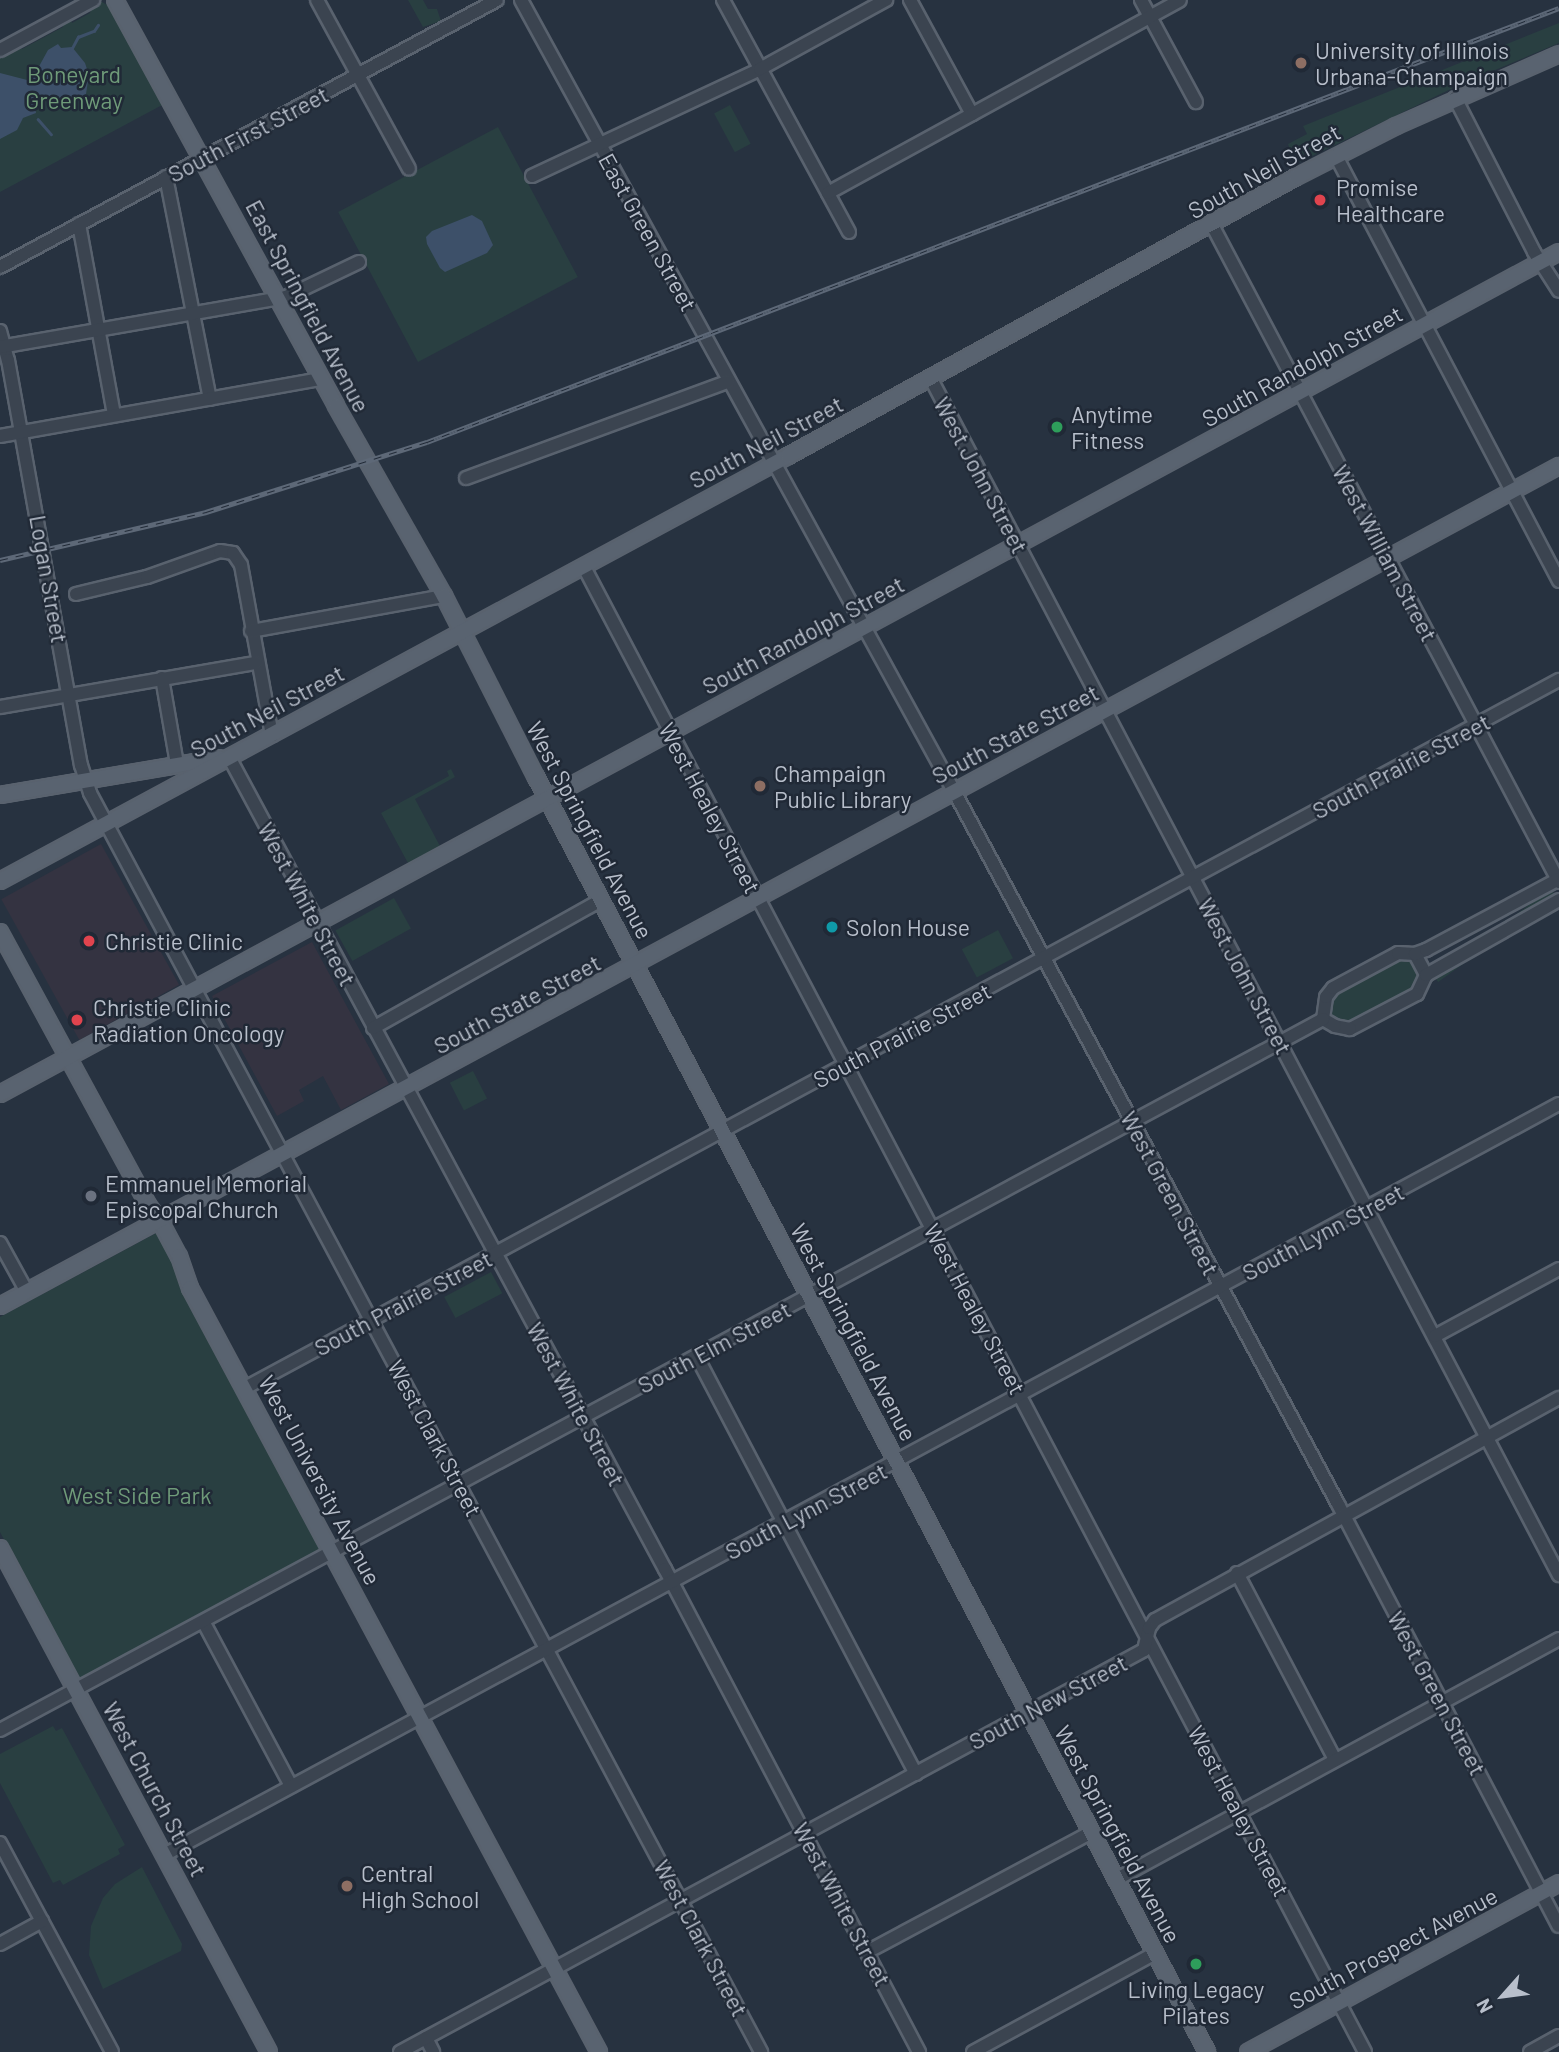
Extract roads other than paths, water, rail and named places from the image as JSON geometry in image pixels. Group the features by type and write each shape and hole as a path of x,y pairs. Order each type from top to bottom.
{"main road":[{"name":"East Springfield Avenue","path":"115,0 321,379 463,632"},
{"name":"South Neil Street","path":"0,881 774,464 1336,156 1455,98 1559,54"},
{"name":"South Randolph Street","path":"0,1094 1559,252"},
{"name":"South State Street","path":"0,1306 1559,466"},
{"name":"West Springfield Avenue","path":"463,632 547,799 1207,2052"},
{"path":"0,795 229,757"},
{"name":"West University Avenue","path":"0,932 148,1205 179,1256 190,1288 599,2052"},
{"name":"West Church Street","path":"0,1548 269,2052"},
{"name":"South Prospect Avenue","path":"1248,2052 1559,1883"}],"street":[{"path":"2,45 93,0"},
{"path":"317,0 409,169"},
{"name":"South First Street","path":"0,267 497,0"},
{"name":"East Green Street","path":"522,0 774,464"},
{"path":"723,0 849,231"},
{"path":"532,176 761,69 886,0"},
{"path":"910,0 972,114"},
{"path":"1141,0 1196,102"},
{"path":"828,192 1180,0"},
{"path":"1455,98 1559,291"},
{"path":"1336,156 1559,581"},
{"path":"166,177 209,399"},
{"path":"79,224 114,415"},
{"name":"West William Street","path":"1212,225 1559,880"},
{"path":"3,346 278,298 359,262"},
{"name":"Logan Street","path":"0,331 85,780 105,825"},
{"path":"0,436 321,379"},
{"name":"West John Street","path":"930,379 1559,1575"},
{"path":"466,478 729,381"},
{"name":"West Green Street","path":"774,464 955,793 1343,1514 1559,1926"},
{"path":"76,594 147,577 220,551 233,553 241,565 256,663 272,735"},
{"name":"West Healey Street","path":"584,567 1365,2052"},
{"path":"251,631 444,597"},
{"path":"0,708 256,663"},
{"path":"162,678 177,764"},
{"name":"South Prairie Street","path":"245,1388 1559,680"},
{"name":"West White Street","path":"229,757 672,1583 919,2052"},
{"name":"West Clark Street","path":"105,825 372,1319 761,2052"},
{"path":"1559,880 1415,954 1398,953 1333,988 1325,997 1322,1019 1335,1026 1350,1029 1417,994 1426,975 1559,900"},
{"path":"373,1028 601,900"},
{"path":"1415,954 1426,975"},
{"name":"South Elm Street","path":"0,1730 204,1623 1322,1019"},
{"name":"South Lynn Street","path":"164,1855 1559,1104"},
{"path":"0,1243 27,1292"},
{"path":"1435,1336 1559,1269"},
{"path":"696,1357 916,1774"},
{"name":"South New Street","path":"400,2052 1144,1650 1152,1621 1559,1398"},
{"path":"1237,1573 1335,1760"},
{"path":"204,1623 291,1786"},
{"path":"1117,1879 1559,1639"},
{"path":"867,1952 1092,1832"},
{"path":"0,1843 111,2052"},
{"path":"0,1944 42,1921"},
{"path":"973,2052 1155,1953"},
{"path":"1530,2052 1559,2036"},
{"path":"425,2038 433,2052"}],"water":[{"path":"58,44 61,48 72,47 85,63 89,75 86,94 72,101 41,95 34,102 36,113 23,118 17,130 0,139 0,73 31,81 48,50"},
{"path":"472,215 482,221 493,245 487,253 445,272 440,268 426,237 432,231"}],"waterway":[{"path":"71,50 78,37 94,31 98,25"},
{"path":"38,119 51,134"}],"railway":[{"path":"0,560 206,512 427,442 1559,8"}],"place":[{"name":"University of Illinois Urbana-Champaign","path":"1301,63"},
{"name":"Promise Healthcare","path":"1320,200"},
{"name":"Anytime Fitness","path":"1057,427"},
{"name":"Champaign Public Library","path":"760,786"},
{"name":"Solon House","path":"832,927"},
{"name":"Christie Clinic","path":"89,941"},
{"name":"Christie Clinic Radiation Oncology","path":"77,1020"},
{"name":"Emmanuel Memorial Episcopal Church","path":"91,1196"},
{"name":"Central High School","path":"347,1886"},
{"name":"Living Legacy Pilates","path":"1196,1964"}],"park label":[{"name":"Boneyard Greenway","path":"74,87"},
{"name":"West Side Park","path":"137,1495"}]}
